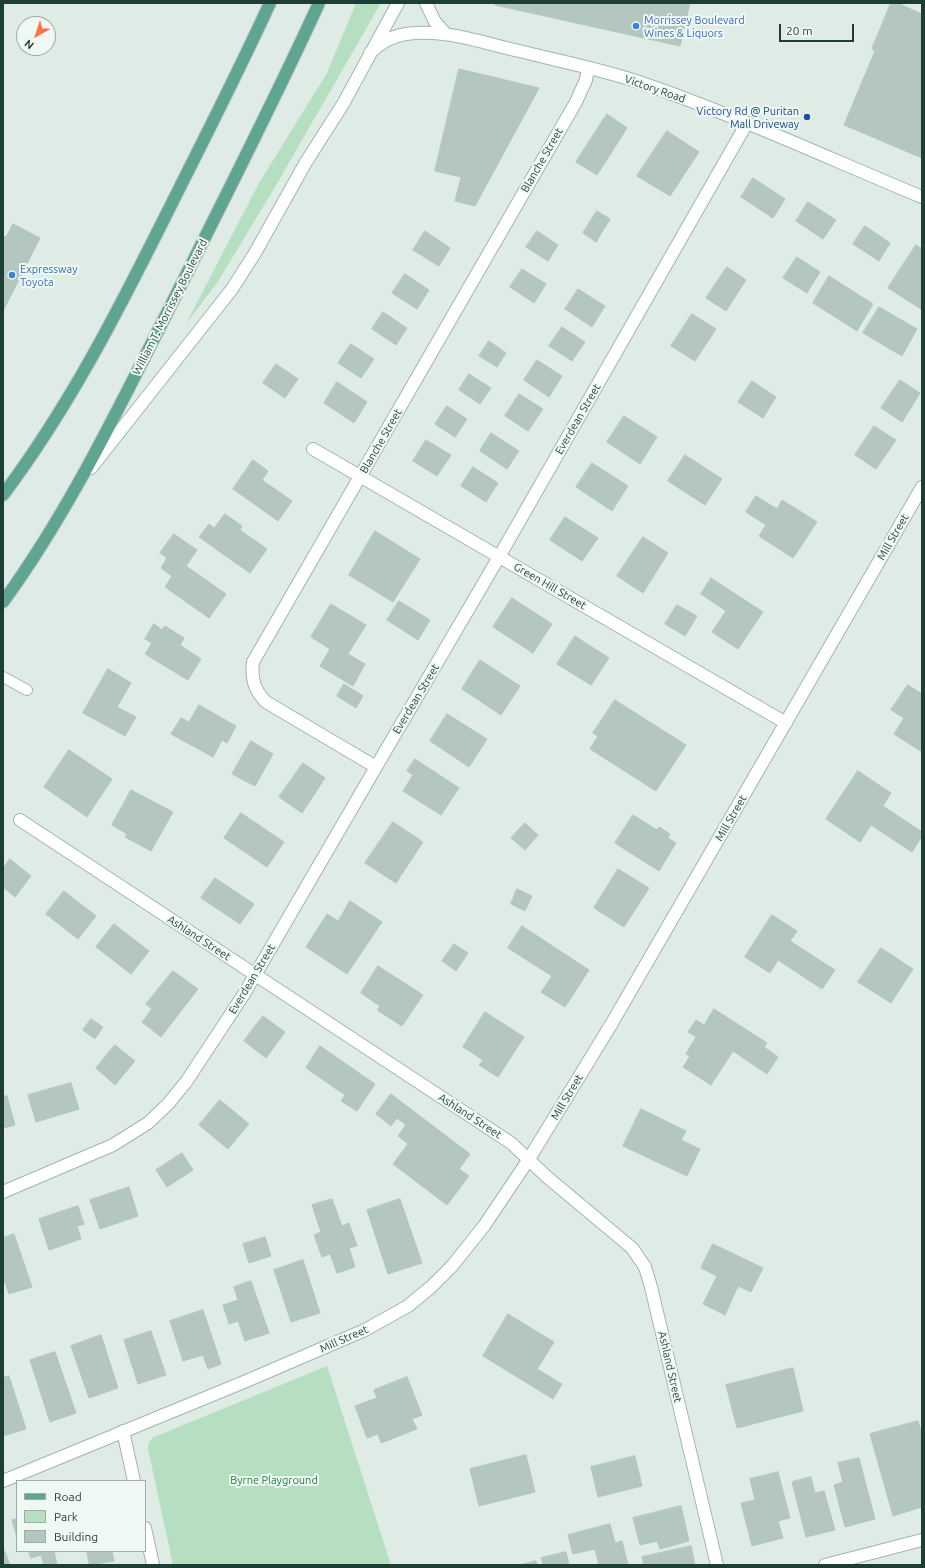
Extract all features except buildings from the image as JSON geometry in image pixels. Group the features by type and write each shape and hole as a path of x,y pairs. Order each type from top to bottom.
{"main road":[{"path":"3,495 43,439 96,350 224,101 270,3"},
{"name":"William T. Morrissey Boulevard","path":"3,602 52,529 102,441 263,123 319,3"}],"street":[{"path":"79,483 232,289 255,253 306,162 343,104 398,3"},
{"path":"426,3 435,22 445,33"},
{"name":"Victory Road","path":"370,53 386,40 405,34 445,33 588,68 655,88 747,123 922,197"},
{"name":"Blanche Street","path":"376,767 266,702 256,690 252,677 253,662 576,102 586,80 588,68"},
{"name":"Everdean Street","path":"3,1192 113,1145 148,1123 168,1104 186,1082 237,1006 500,557 747,123"},
{"name":"Green Hill Street","path":"313,449 786,723"},
{"name":"Mill Street","path":"3,1481 346,1339 408,1306 431,1287 464,1252 484,1226 529,1159 612,1023 922,488"},
{"name":"Ashland Street","path":"20,820 511,1143 547,1177 628,1244 645,1267 651,1287 717,1565"},
{"path":"123,1432 134,1480"},
{"path":"146,1533 153,1565"},
{"path":"825,1565 922,1540"}],"lane":[{"path":"3,677 27,690"}],"green space":[{"path":"356,3 381,3 275,187 217,283 186,324 259,183 327,73"},
{"name":"Byrne Playground","path":"327,1366 391,1565 173,1565 148,1449 149,1442 154,1437"}],"place":[{"name":"Morrissey Boulevard Wines & Liquors","path":"636,26"},
{"name":"Victory Rd @ Puritan Mall Driveway","path":"807,117"},
{"name":"Expressway Toyota","path":"12,275"}]}
